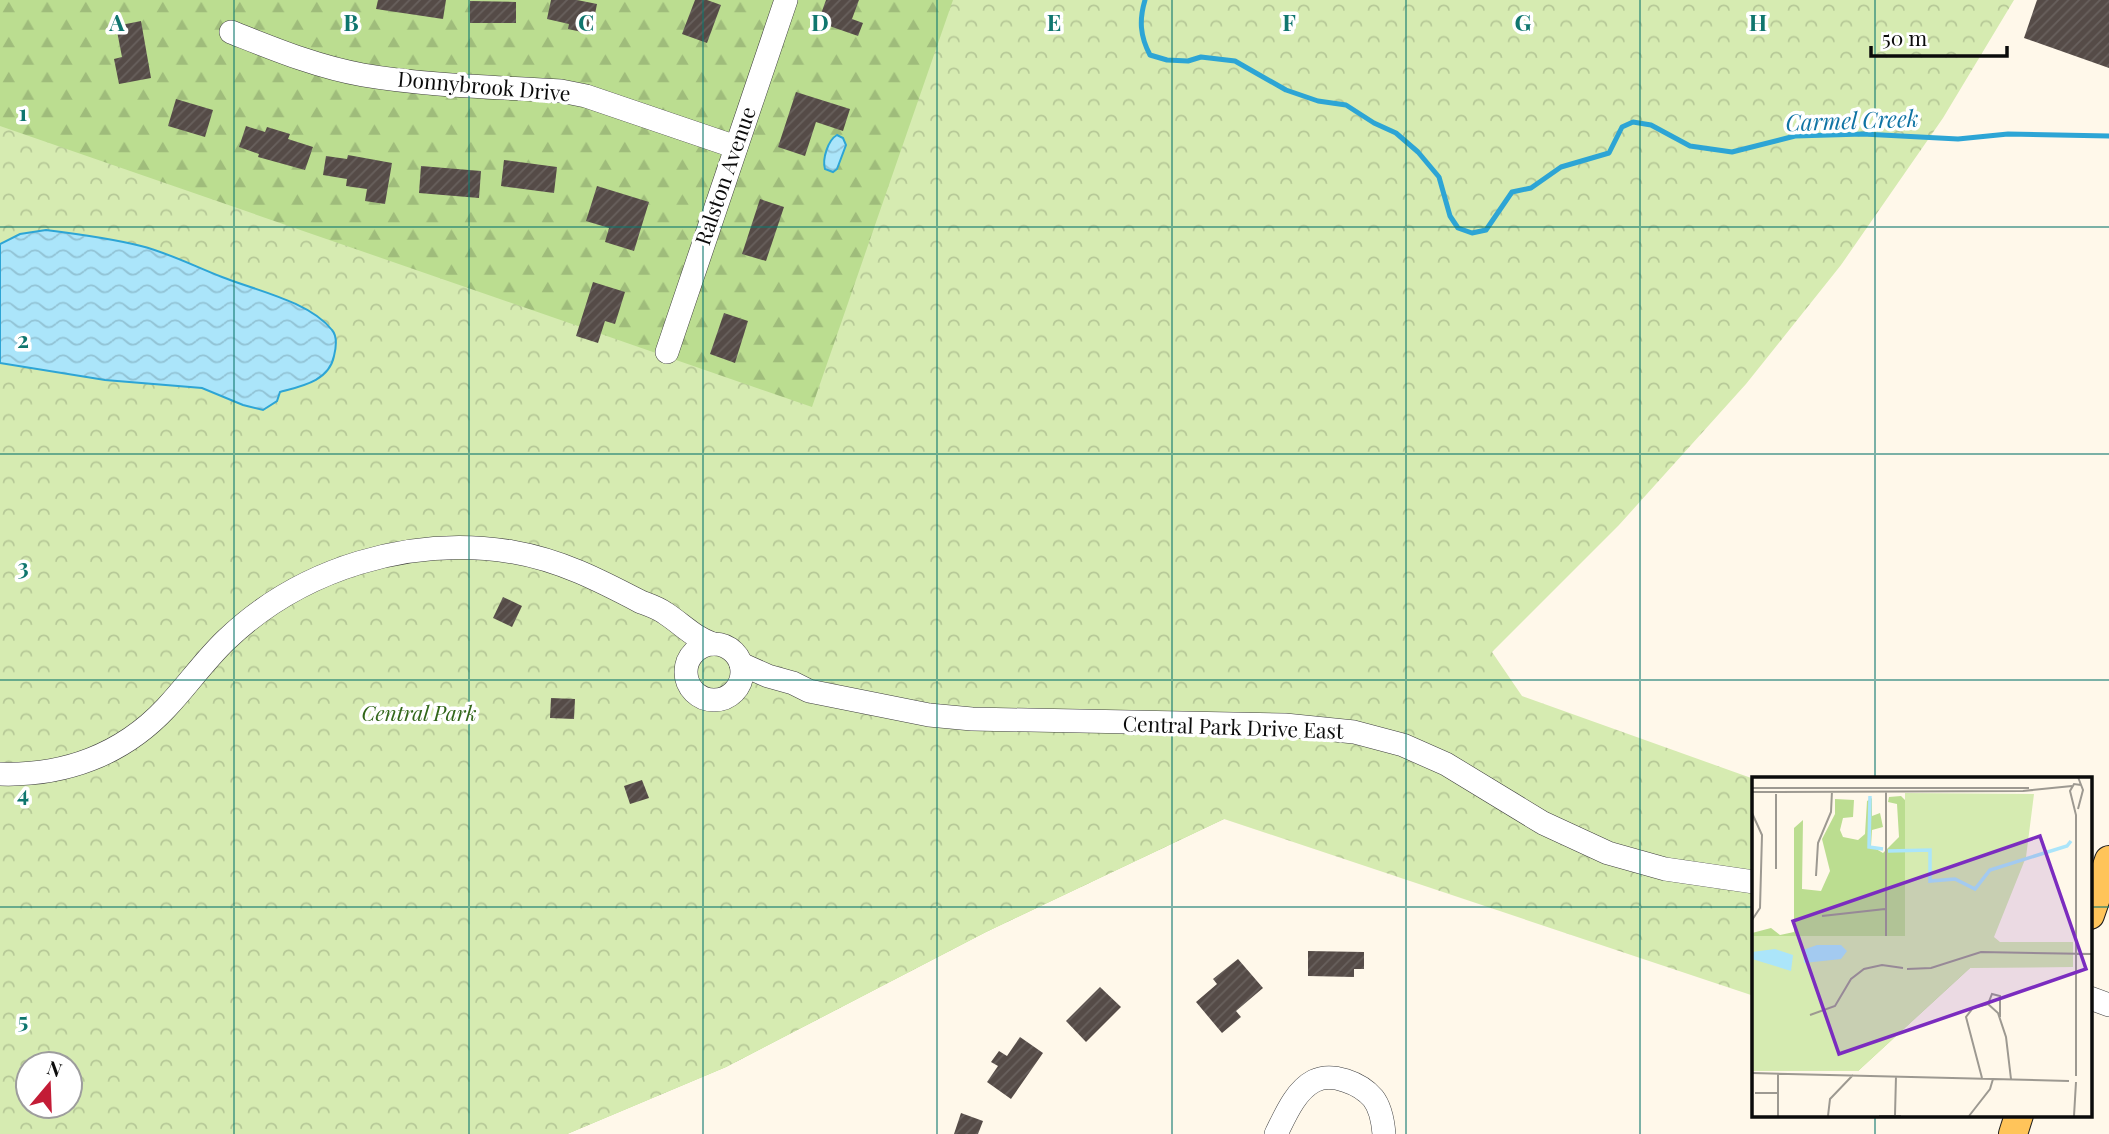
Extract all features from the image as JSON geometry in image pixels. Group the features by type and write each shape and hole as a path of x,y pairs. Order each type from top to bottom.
{"main road":[{"path":"2092,909 2109,860"},
{"path":"2013,1134 2020,1116"}],"street":[{"name":"Ralston Avenue","path":"667,352 786,0"},
{"name":"Donnybrook Drive","path":"231,32 299,58 362,75 586,96 736,147"},
{"name":"Central Park Drive East","path":"0,774 31,774 62,769 94,759 121,746 164,710 216,650 256,614 288,592 383,555 434,548 495,549 537,557 576,569 665,612 693,635 730,649 741,664 768,676 793,682 809,691 929,715 972,719 1285,725 1354,732 1403,745 1446,764 1544,823 1608,853 1665,869 1752,882"},
{"name":"Central Park Drive East","path":"641,602 673,640 686,667 687,681 695,693 704,698 713,700 753,689 791,694 809,691"},
{"path":"686,667 688,659 698,648 713,644"},
{"path":"731,694 741,680 741,664"},
{"path":"2092,999 2109,1005"},
{"path":"1276,1134 1302,1090 1313,1082 1334,1078 1352,1083 1374,1099 1383,1121 1384,1134"}],"green space":[{"name":"Central Park","path":"0,0 978,0 1224,819 986,932 726,1067 567,1134 0,1134"},
{"name":"Central Park","path":"953,0 2014,0 1943,118 1841,265 1746,384 1619,525 1492,652 1522,696 1752,778 1752,995 1224,819 986,932 726,1067 567,1134 0,1134 0,126 812,407"}],"water":[{"path":"837,135 843,138 846,145 837,169 833,172 825,169 824,160 828,145"},
{"path":"46,230 106,238 151,249 296,304 322,320 334,333 336,346 331,364 321,377 280,392 277,401 263,410 202,388 105,380 0,363 0,244 20,234"}],"building":[{"path":"378,0 446,0 443,19 376,9"},
{"path":"551,0 577,0 597,4 591,34 568,29 569,24 547,19"},
{"path":"695,0 707,0 721,5 707,43 682,34"},
{"path":"826,0 859,0 852,19 863,23 858,36 818,22"},
{"path":"2037,0 2109,0 2109,68 2024,38"},
{"path":"470,1 516,2 516,23 470,23"},
{"path":"141,21 151,78 119,84 114,59 122,57 116,26"},
{"path":"796,92 850,109 843,131 816,122 805,156 778,147"},
{"path":"176,99 213,110 205,137 168,126"},
{"path":"246,126 265,132 267,127 290,134 288,139 313,147 305,170 258,157 259,154 239,147"},
{"path":"348,155 392,163 385,204 365,201 367,189 346,186 347,179 323,175 326,156 347,159"},
{"path":"504,160 557,167 554,193 501,186"},
{"path":"421,166 481,171 479,198 419,193"},
{"path":"597,186 649,202 634,251 605,242 609,228 586,221"},
{"path":"760,199 784,207 766,261 742,254"},
{"path":"593,282 625,292 615,324 605,321 598,343 576,336"},
{"path":"724,313 748,321 735,363 710,354"},
{"path":"503,597 522,606 512,627 493,618"},
{"path":"551,698 575,699 574,719 550,718"},
{"path":"642,780 649,798 630,804 624,786"},
{"path":"1308,951 1364,952 1364,969 1354,969 1354,977 1308,976"},
{"path":"1238,959 1263,988 1236,1011 1241,1017 1222,1033 1196,1002 1217,984 1213,979"},
{"path":"1100,987 1121,1007 1086,1042 1066,1021"},
{"path":"1020,1037 1043,1053 1011,1099 987,1082 998,1066 991,1062 999,1051 1007,1056"},
{"path":"961,1113 983,1121 978,1134 954,1134"}],"waterway":[{"name":"Carmel Creek","path":"1145,0 1142,28 1150,55 1167,60 1188,61 1201,57 1235,61 1286,90 1318,101 1346,105 1396,133 1418,152 1439,177 1450,216 1458,228 1472,233 1486,230 1512,192 1531,188 1561,167 1609,153 1622,127 1633,122 1651,125 1690,146 1732,152 1795,136 1863,134 1958,139 2008,134 2109,136"}]}
